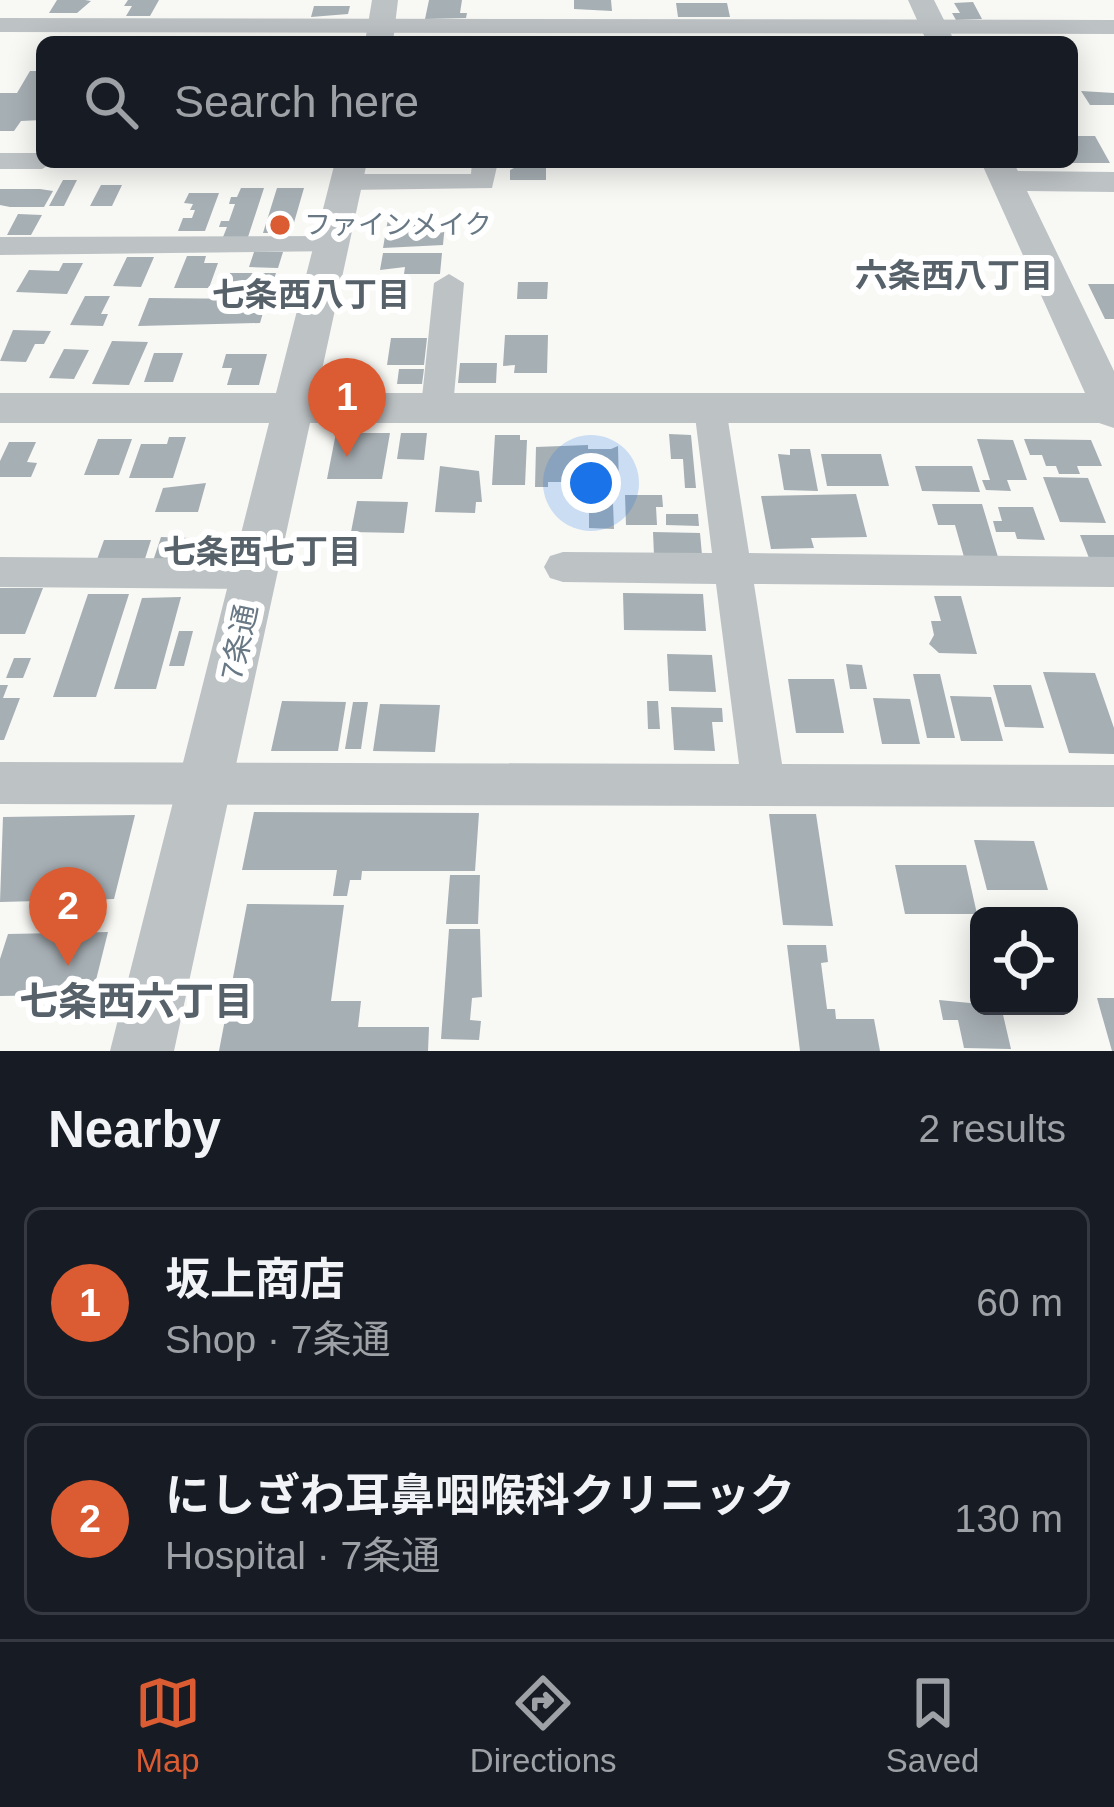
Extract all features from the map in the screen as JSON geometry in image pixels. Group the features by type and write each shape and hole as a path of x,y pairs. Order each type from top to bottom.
{"street":[{"path":"94,25 109,0"},
{"path":"658,0 662,26"},
{"path":"922,0 938,35"},
{"path":"0,25 382,23 500,34 662,26 790,34 938,35 1114,27"},
{"path":"0,160 36,160"},
{"path":"349,172 483,182 484,168"},
{"path":"1001,171 1114,182"},
{"path":"0,408 1113,409 1001,171"},
{"name":"7条通","path":"142,1051 349,172"},
{"path":"0,246 331,244"},
{"path":"437,407 449,283"},
{"path":"710,408 763,782"},
{"path":"563,567 1114,572"},
{"path":"0,572 254,574"},
{"path":"0,783 1114,786"}],"building":[{"path":"57,0 91,1 77,13 49,13"},
{"path":"128,0 159,0 150,16 126,16 132,6 124,6"},
{"path":"429,0 462,0 460,13 467,13 466,18 425,19"},
{"path":"574,0 611,0 612,11 574,9"},
{"path":"973,2 982,19 956,20 952,13 960,13 954,3"},
{"path":"676,3 727,3 730,17 678,17"},
{"path":"314,6 350,6 348,14 311,17"},
{"path":"30,71 36,71 36,120 21,121 14,131 0,131 0,93 17,93"},
{"path":"1081,91 1114,93 1114,105 1090,105"},
{"path":"1078,136 1095,136 1110,163 1078,163"},
{"path":"546,168 546,180 510,180 510,170"},
{"path":"63,180 77,180 64,206 49,206"},
{"path":"101,185 122,185 112,206 90,206"},
{"path":"241,188 264,188 248,237 223,237 227,227 219,227 221,221 229,221 235,204 229,204 231,197 237,197"},
{"path":"277,188 304,188 291,233 263,233"},
{"path":"0,189 53,191 44,207 10,207 0,205"},
{"path":"189,193 219,193 205,231 178,231 183,218 192,218 195,210 190,210 193,204 184,203"},
{"path":"18,214 42,215 31,235 7,235"},
{"path":"426,218 425,222 445,223 443,245 383,248 388,219"},
{"path":"254,252 283,252 278,268 249,267"},
{"path":"383,253 442,253 440,274 404,274 405,267 380,270"},
{"path":"187,256 206,256 204,263 218,263 209,288 174,288"},
{"path":"127,257 154,257 141,287 113,286"},
{"path":"63,263 83,263 67,294 16,292 29,270 59,271"},
{"path":"230,273 276,273 270,292 224,292"},
{"path":"518,282 548,282 547,299 517,299"},
{"path":"1088,284 1114,284 1114,319 1105,319"},
{"path":"85,296 110,296 101,314 108,314 103,326 70,325"},
{"path":"149,298 267,299 260,323 138,326"},
{"path":"13,330 51,331 44,344 35,344 26,362 0,361"},
{"path":"505,335 548,335 547,373 514,373 515,365 503,366"},
{"path":"391,338 427,338 424,365 387,365"},
{"path":"112,341 148,342 129,385 92,384"},
{"path":"64,349 89,350 74,379 49,378"},
{"path":"154,353 183,353 173,382 144,382"},
{"path":"226,354 267,354 259,385 227,385 232,368 222,368"},
{"path":"460,363 497,363 496,383 458,383"},
{"path":"399,369 424,369 422,384 397,384"},
{"path":"336,433 390,433 382,479 327,479"},
{"path":"401,433 427,433 424,460 397,459"},
{"path":"669,434 691,435 696,488 685,488 683,459 671,459"},
{"path":"495,435 520,435 520,440 527,440 525,485 492,485"},
{"path":"169,437 186,437 173,478 129,478 141,444 167,444"},
{"path":"98,439 132,439 119,475 84,475"},
{"path":"977,439 1013,440 1027,480 1007,480 1011,491 986,490 982,480 990,480"},
{"path":"1024,439 1091,440 1102,466 1077,466 1080,474 1059,474 1056,466 1046,466 1042,455 1030,455"},
{"path":"9,442 36,442 27,462 37,463 31,477 0,477 0,461"},
{"path":"588,445 588,449 618,446 619,488 603,488 603,482 548,482 548,487 535,487 536,447"},
{"path":"790,449 810,449 818,491 784,490 778,454 790,455"},
{"path":"821,454 881,454 889,486 827,486"},
{"path":"440,466 479,471 482,502 476,502 475,513 435,512"},
{"path":"915,466 972,466 980,492 922,491"},
{"path":"1043,477 1088,478 1106,523 1060,522"},
{"path":"206,483 198,512 155,512 163,488"},
{"path":"856,494 867,537 811,538 814,548 771,549 761,496"},
{"path":"625,495 662,495 663,507 656,507 657,525 626,525"},
{"path":"357,501 408,502 404,533 351,532"},
{"path":"589,503 613,503 614,529 589,528"},
{"path":"932,504 982,504 998,557 964,557 955,525 938,525"},
{"path":"998,507 1033,507 1045,540 996,532 993,521 1002,521"},
{"path":"666,514 698,514 699,526 666,525"},
{"path":"653,532 700,533 702,555 654,555"},
{"path":"1080,535 1114,535 1114,559 1089,558"},
{"path":"161,537 218,539 210,567 151,567"},
{"path":"104,540 151,540 143,565 95,565"},
{"path":"0,588 43,588 25,634 0,634"},
{"path":"623,593 703,594 706,631 624,630"},
{"path":"88,594 129,594 96,697 53,697"},
{"path":"934,596 961,596 977,654 939,653 929,644 934,635 931,621 941,621"},
{"path":"181,597 156,689 114,689 142,598"},
{"path":"179,631 193,631 184,666 169,666"},
{"path":"667,654 712,655 716,692 669,691"},
{"path":"14,658 31,658 23,678 6,678"},
{"path":"846,664 862,665 867,689 850,689"},
{"path":"1043,672 1095,673 1114,728 1114,754 1069,753"},
{"path":"913,674 940,674 955,738 927,738"},
{"path":"788,679 834,679 844,733 796,733"},
{"path":"0,685 8,685 3,698 20,698 4,740 0,740"},
{"path":"993,685 1031,685 1044,728 1005,727"},
{"path":"950,696 991,697 1003,741 961,741"},
{"path":"873,698 910,699 920,744 882,744"},
{"path":"282,701 346,702 338,751 271,751"},
{"path":"647,701 658,701 660,729 648,729"},
{"path":"353,702 368,702 361,749 345,749"},
{"path":"380,704 440,705 435,752 373,751"},
{"path":"671,707 722,708 723,722 712,722 715,751 674,750"},
{"path":"254,812 479,813 475,871 362,871 361,880 350,880 347,896 333,896 337,870 242,870"},
{"path":"769,814 816,814 833,926 783,925"},
{"path":"135,815 114,899 0,902 3,817"},
{"path":"974,840 1034,841 1048,890 987,890"},
{"path":"895,865 966,865 975,907 970,907 970,914 905,914"},
{"path":"450,875 480,875 478,924 446,924"},
{"path":"247,904 344,905 331,1001 361,1001 358,1027 429,1027 428,1051 219,1051"},
{"path":"449,929 480,929 482,997 472,998 470,1020 481,1021 479,1040 441,1039"},
{"path":"108,932 87,1016 53,1017 58,995 0,996 0,959 8,934"},
{"path":"787,945 826,945 828,962 821,963 827,1009 835,1009 836,1019 874,1019 880,1051 800,1051"},
{"path":"1097,998 1114,998 1114,1051 1112,1051"},
{"path":"939,1000 970,1003 970,1015 1003,1015 1011,1049 964,1048 958,1020 943,1020"}],"place":[{"name":"ファインメイク","path":"280,225"},
{"name":"坂上商店","path":"347,457"},
{"name":"にしざわ耳鼻咽喉科クリニック","path":"68,966"}],"district":[{"name":"六条西八丁目","path":"954,275"},
{"name":"七条西八丁目","path":"311,294"},
{"name":"七条西七丁目","path":"262,551"},
{"name":"七条西六丁目","path":"136,1001"}]}
